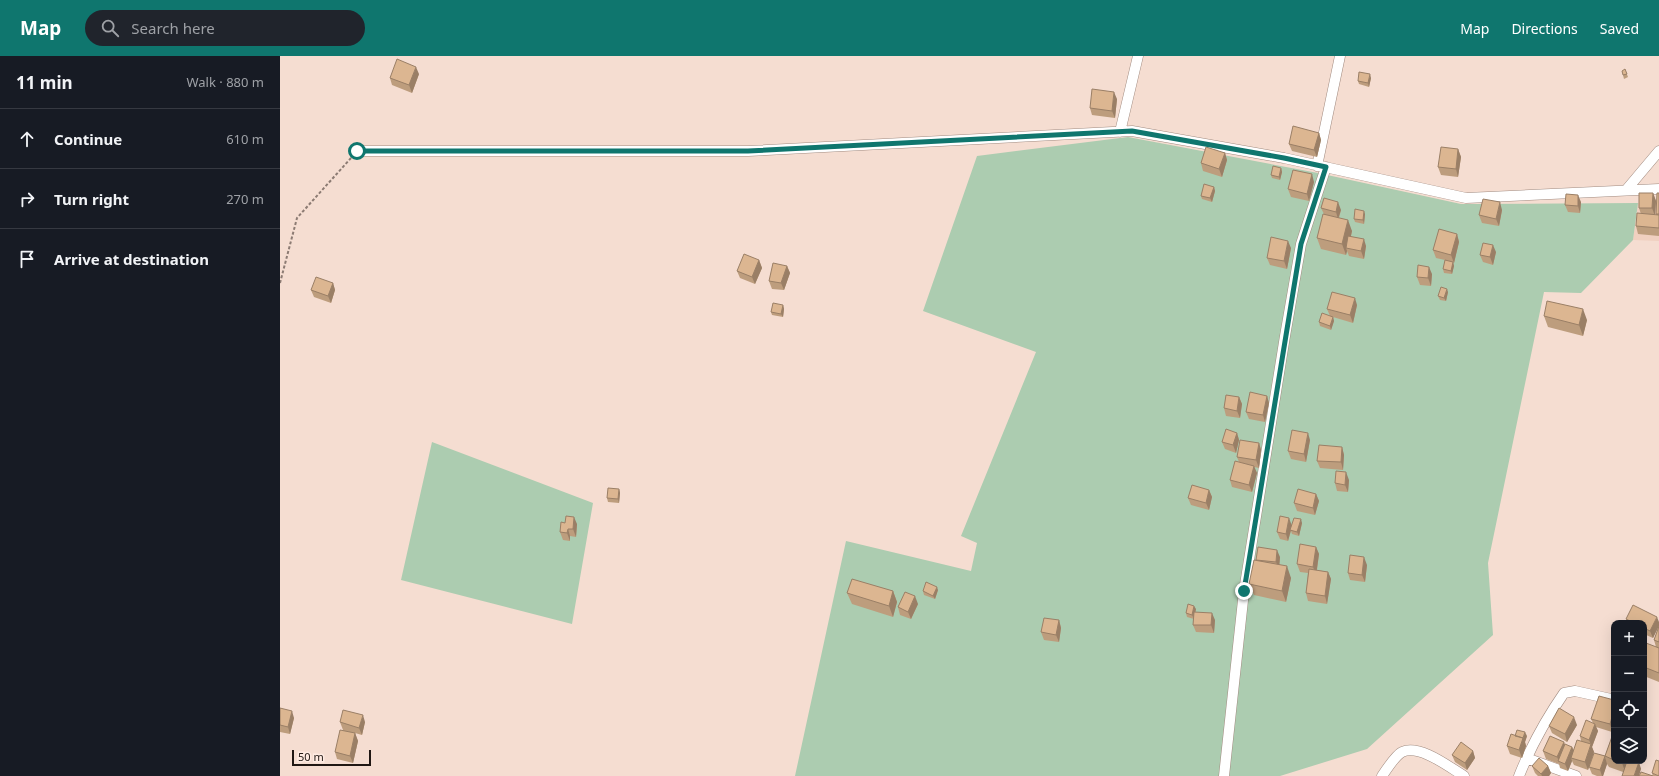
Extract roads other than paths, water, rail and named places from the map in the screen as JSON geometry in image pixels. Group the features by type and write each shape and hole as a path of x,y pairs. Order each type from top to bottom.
{"street":[{"path":"1120,132 1138,56"},
{"path":"1224,776 1244,591 1285,336 1301,244 1321,167 1340,56"},
{"path":"357,151 748,151 1132,131 1284,158 1466,198 1659,189"},
{"path":"1627,190 1659,151"},
{"path":"1519,776 1526,758 1546,718 1564,693 1575,691 1611,699"},
{"path":"1382,776 1401,752 1411,750 1423,752 1464,776"},
{"path":"1526,758 1576,776"}]}
